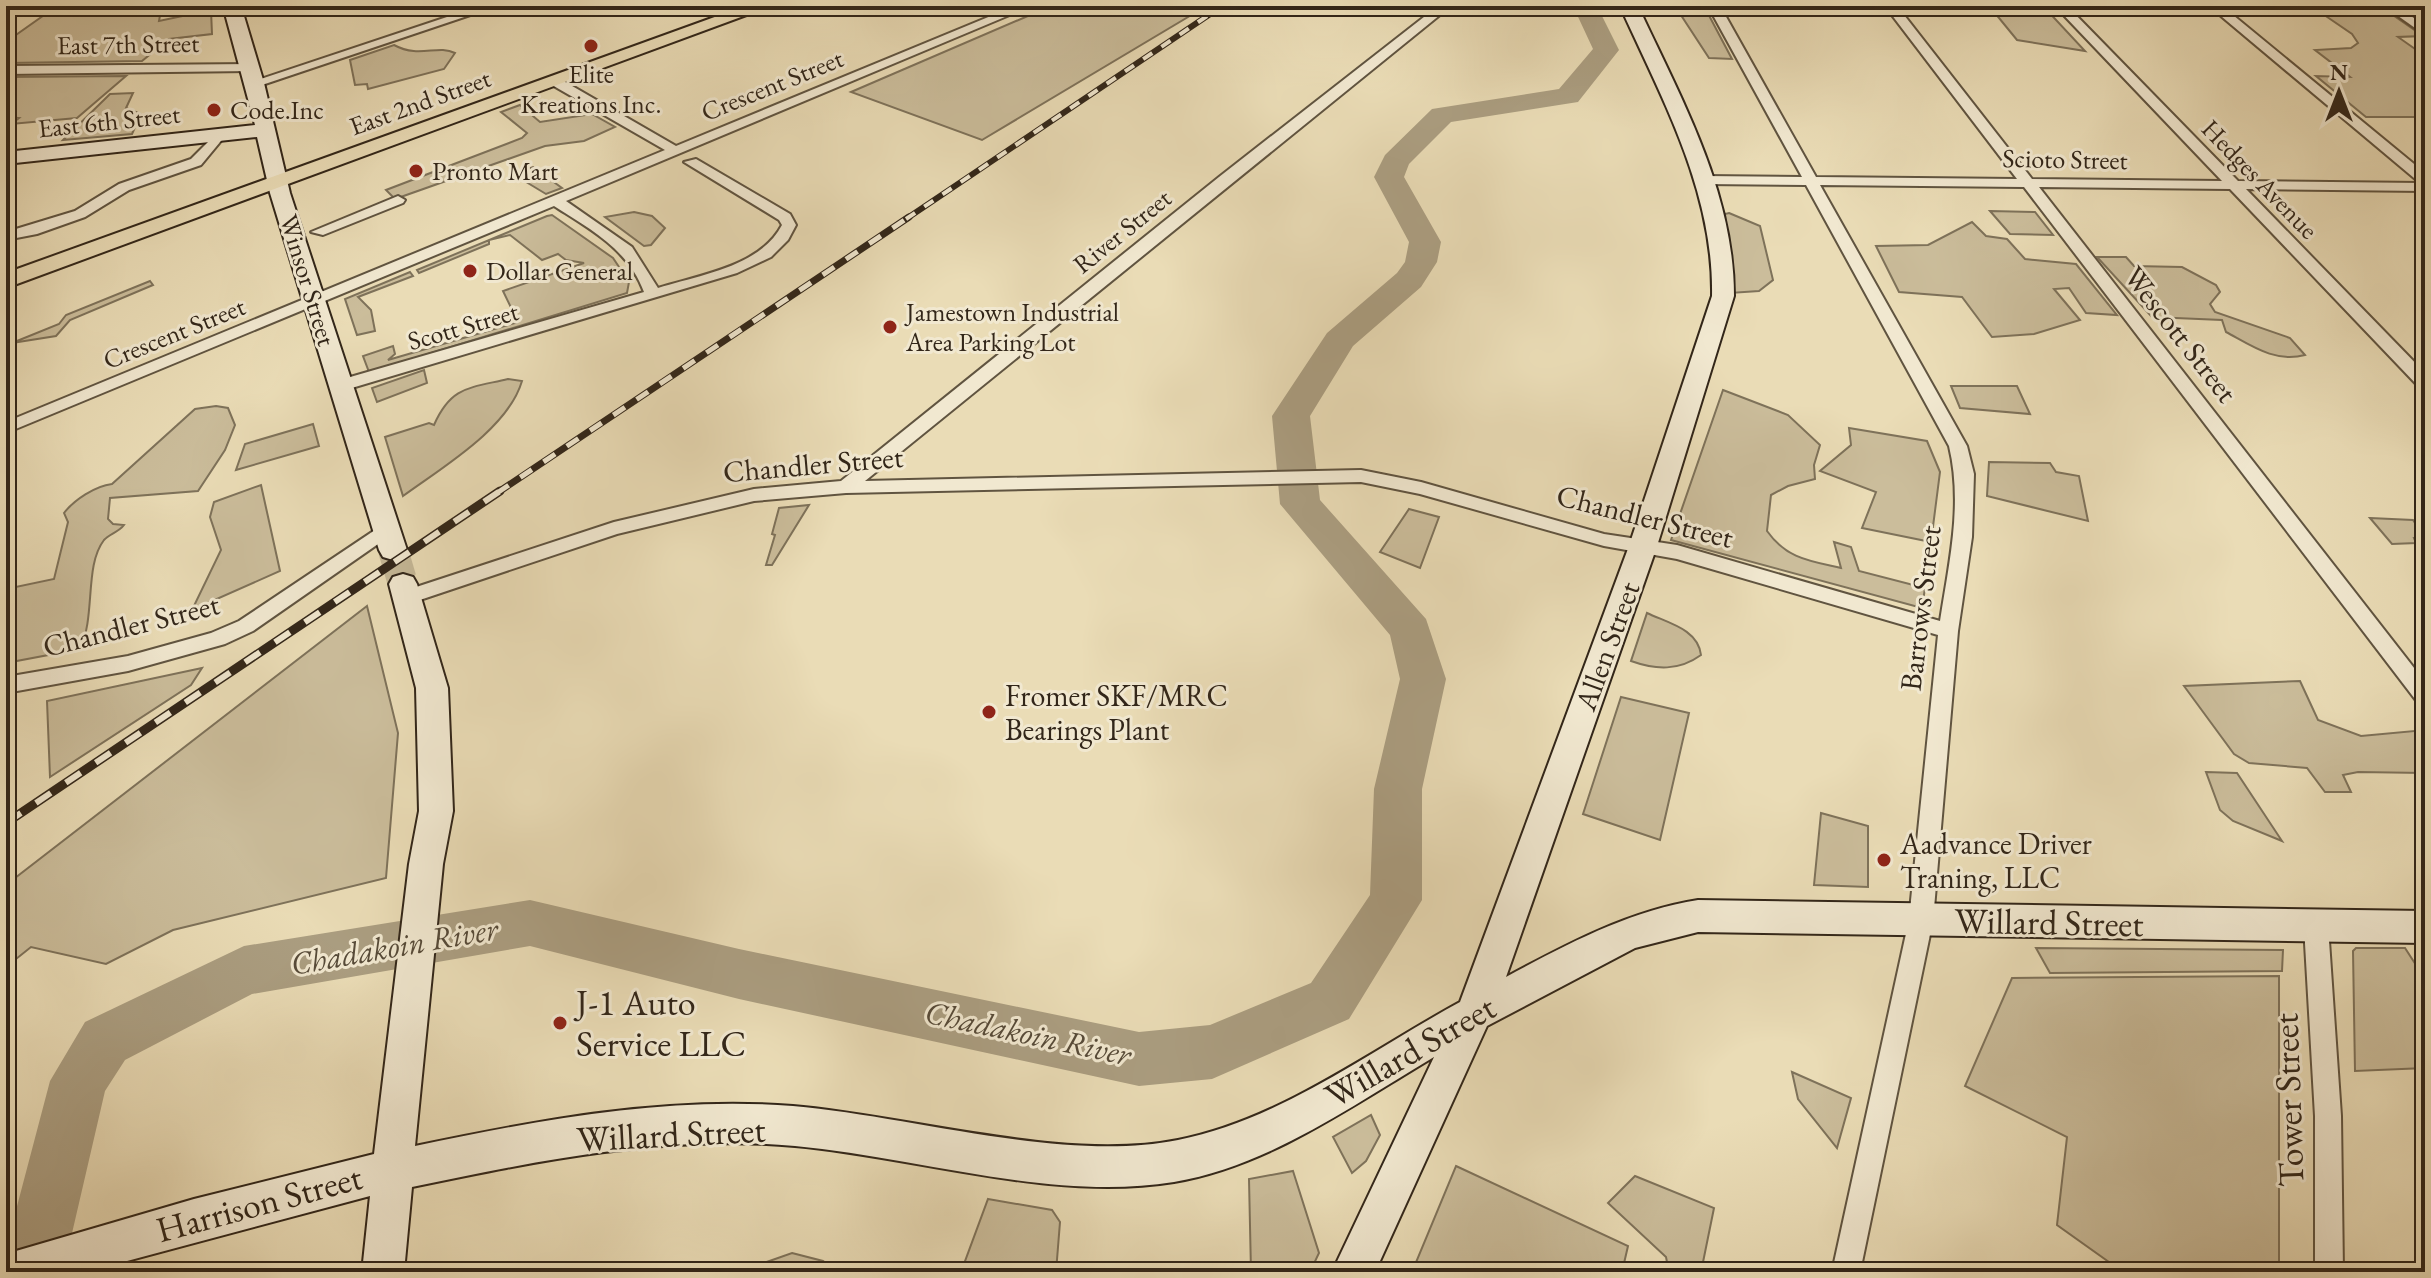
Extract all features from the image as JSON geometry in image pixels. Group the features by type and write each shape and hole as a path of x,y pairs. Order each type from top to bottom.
{"main road":[{"name":"East 2nd Street","path":"6,281 762,6"}],"street":[{"name":"Winsor Street","path":"232,6 253,75 278,183 388,540"},
{"name":"East 7th Street","path":"6,70 253,75 491,6"},
{"name":"Crescent Street","path":"6,428 1025,6"},
{"name":"River Street","path":"846,487 1430,11 1445,6"},
{"name":"Allen Street","path":"1353,1272 1475,1012 1643,546 1723,296 1725,275 1720,229 1704,180 1629,6"},
{"name":"Barrows Street","path":"1714,6 1958,446 1965,474 1963,537 1948,631 1921,920 1846,1272"},
{"name":"Wescott Street","path":"1891,6 2425,697"},
{"name":"Hedges Avenue","path":"2061,6 2425,383"},
{"path":"2215,6 2425,180"},
{"path":"2390,6 2425,31"},
{"path":"556,82 676,151"},
{"name":"East 6th Street","path":"6,158 265,130"},
{"path":"6,236 32,231 80,214 124,187 196,162 218,136"},
{"name":"Scott Street","path":"339,386 653,295 761,258 778,245 789,225 785,217 691,162"},
{"name":"Scioto Street","path":"1704,180 2425,187"},
{"path":"318,232 398,200"},
{"path":"554,200 633,254 647,274 653,295"},
{"name":"Chandler Street","path":"404,591 669,512 754,495 846,487 1326,476 1382,478 1604,540 1685,554 1948,631"},
{"name":"Chandler Street","path":"6,685 124,662 227,636 388,540"},
{"path":"383,1272 406,1032 426,864 436,811 432,688 404,591"},
{"name":"Willard Street","path":"394,1168 559,1140 724,1123 804,1129 1038,1160 1149,1165 1198,1157 1280,1125 1475,1012 1600,947 1669,919 1698,916 2423,930"},
{"name":"Tower Street","path":"2316,926 2328,1116 2329,1272"},
{"name":"Harrison Street","path":"16,1272 124,1238 394,1168"}],"shaded area":[{"path":"57,6 184,6 161,10 159,21 211,10 212,34 169,39 142,61 6,63 6,37 13,37"},
{"path":"1051,6 1171,6 1193,14 982,140 851,92"},
{"path":"1675,6 1704,6 1732,59 1709,58"},
{"path":"1990,7 2044,7 2085,51 2017,40"},
{"path":"2314,8 2387,11 2423,36 2398,37 2425,56 2425,117 2366,117 2316,76 2350,77 2315,50 2351,48 2358,43 2352,34"},
{"path":"394,45 412,51 455,53 444,69 368,89 367,84 355,85 350,60"},
{"path":"126,76 77,118 11,124 19,118 6,117 6,77"},
{"path":"133,93 126,108 141,114 132,134 63,140 110,94"},
{"path":"520,105 540,122 592,114 615,127 584,141 545,146 395,199 386,190 522,138 527,133 501,112"},
{"path":"533,167 562,188 546,194 513,174"},
{"path":"1990,211 2035,212 2053,235 2010,234"},
{"path":"634,212 652,216 665,228 651,245 644,246 605,217"},
{"path":"1725,214 1760,226 1773,280 1759,291 1730,293"},
{"path":"552,215 613,258 629,282 627,293 369,372 363,356 393,346 395,354 388,360 518,322 503,291 584,263 566,260 558,254 542,260 510,235 490,240"},
{"path":"1972,222 1986,236 2007,239 2025,259 2076,264 2117,315 2086,313 2069,288 2054,289 2080,320 2034,334 1992,337 1962,297 1899,292 1876,246 1928,245"},
{"path":"489,240 489,244 419,273 417,270"},
{"path":"2097,257 2126,257 2134,266 2182,267 2216,285 2220,292 2210,304 2215,312 2290,338 2305,355 2284,357 2264,352 2226,332 2222,320 2152,317"},
{"path":"410,272 413,276 358,297 371,310 375,331 357,335 345,299"},
{"path":"150,281 153,285 70,320 56,336 12,343 59,324 66,315"},
{"path":"424,370 427,383 377,402 372,388"},
{"path":"508,379 522,381 503,415 472,446 403,496 385,437 429,423 434,425 447,403 463,391"},
{"path":"1951,386 2017,386 2030,414 1960,408"},
{"path":"1723,390 1788,415 1820,445 1814,465 1815,479 1788,486 1771,495 1767,531 1775,540 1800,557 1841,568 1834,542 1851,547 1859,571 1925,588 1922,608 1671,540"},
{"path":"228,408 235,425 225,450 198,491 110,498 108,519 113,524 124,525 104,540 98,551 88,622 80,649 6,663 6,589 54,579 68,522 64,513 85,494 112,484 195,409"},
{"path":"313,424 319,446 236,470 245,444"},
{"path":"1849,428 1927,441 1940,472 1931,542 1862,528 1876,492 1820,471 1851,445"},
{"path":"1989,462 2050,463 2056,472 2079,476 2088,521 1987,496"},
{"path":"261,485 280,571 192,610 221,550 210,517 214,502"},
{"path":"809,505 772,565 766,565 779,508"},
{"path":"1409,509 1439,517 1420,568 1380,552"},
{"path":"2370,518 2413,520 2425,538 2414,538 2416,543 2392,544"},
{"path":"367,606 398,733 386,878 173,930 106,964 31,947 6,967 6,885"},
{"path":"1647,613 1688,633 1699,646 1701,655 1684,664 1667,667 1631,661"},
{"path":"202,668 191,685 50,777 47,701"},
{"path":"2300,681 2318,720 2361,736 2425,730 2425,743 2420,749 2424,773 2358,772 2343,775 2351,792 2325,792 2307,768 2249,763 2234,754 2184,686"},
{"path":"1621,697 1689,713 1660,840 1583,814"},
{"path":"2206,772 2237,773 2282,841 2233,821 2220,810"},
{"path":"1821,813 1868,826 1868,887 1814,885"},
{"path":"2036,948 2283,950 2282,971 2050,973"},
{"path":"2356,948 2405,948 2425,979 2425,1068 2355,1071 2353,951"},
{"path":"2279,976 2279,1272 2123,1272 2057,1225 2067,1137 1965,1086 2012,978"},
{"path":"1792,1072 1851,1098 1837,1148 1798,1099"},
{"path":"1371,1115 1380,1135 1366,1161 1352,1173 1333,1137"},
{"path":"1456,1166 1628,1246 1622,1272 1412,1272"},
{"path":"1293,1171 1319,1253 1310,1272 1251,1272 1249,1179"},
{"path":"1635,1176 1714,1208 1701,1272 1680,1272 1668,1267 1666,1257 1608,1203"},
{"path":"988,1199 1052,1210 1060,1222 1056,1272 961,1272"},
{"path":"792,1253 823,1261 837,1272 757,1272 761,1264"}],"waterway":[{"name":"Chadakoin River","path":"31,1272 79,1081 105,1041 244,971 530,923 739,974 1139,1059 1212,1052 1330,1001 1396,900 1398,789 1423,679 1411,630 1300,504 1291,416 1339,340 1409,280 1421,262 1425,242 1389,177 1395,161 1442,115 1568,96 1606,50 1585,6"}],"tunnel":[{"path":"393,550 403,584"}],"railway":[{"path":"906,219 1222,6"},
{"path":"497,493 909,217"},
{"path":"6,823 500,491"}],"place":[{"name":"Elite Kreations Inc.","path":"591,46"},
{"name":"Code.Inc","path":"214,110"},
{"name":"Pronto Mart","path":"416,171"},
{"name":"Dollar General","path":"470,271"},
{"name":"Jamestown Industrial Area Parking Lot","path":"890,327"},
{"name":"Fromer SKF/MRC Bearings Plant","path":"989,712"},
{"name":"Aadvance Driver Traning, LLC","path":"1884,860"},
{"name":"J-1 Auto Service LLC","path":"560,1023"}]}
